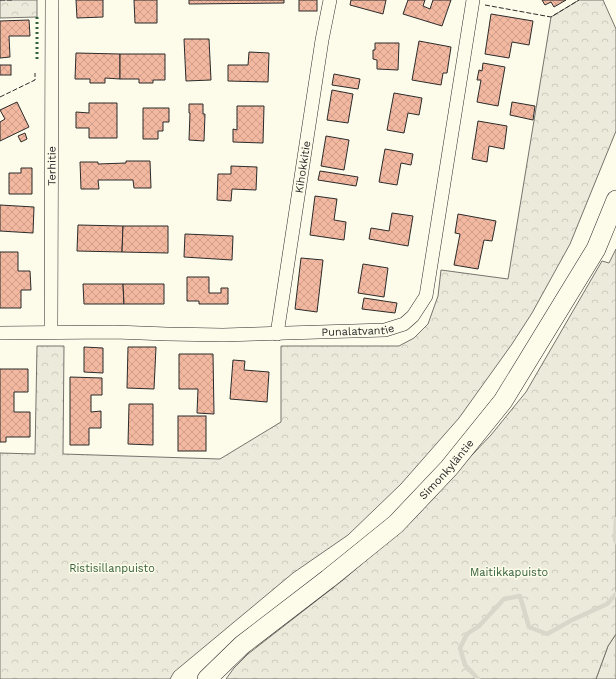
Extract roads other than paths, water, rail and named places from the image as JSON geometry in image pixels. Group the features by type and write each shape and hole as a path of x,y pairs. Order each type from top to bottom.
{"main road":[{"name":"Simonkyläntie","path":"207,679 242,644 328,579 396,524 449,468 503,401 596,249 616,200"}],"street":[{"name":"Terhitie","path":"51,332 52,0"},
{"name":"Kihokkitie","path":"277,334 323,33 330,0"},
{"name":"Punalatvantie","path":"0,333 115,332 167,334 277,334 350,330 385,330 404,324 413,316 426,296 473,0"}],"waterway":[{"path":"616,519 616,542"},
{"path":"478,679 465,665 460,648 467,634 479,626 504,599 520,596 529,627 547,634 572,620 607,604 616,594"}],"park label":[{"name":"Ristisillanpuisto","path":"112,568"},
{"name":"Maitikkapuisto","path":"509,572"}]}
